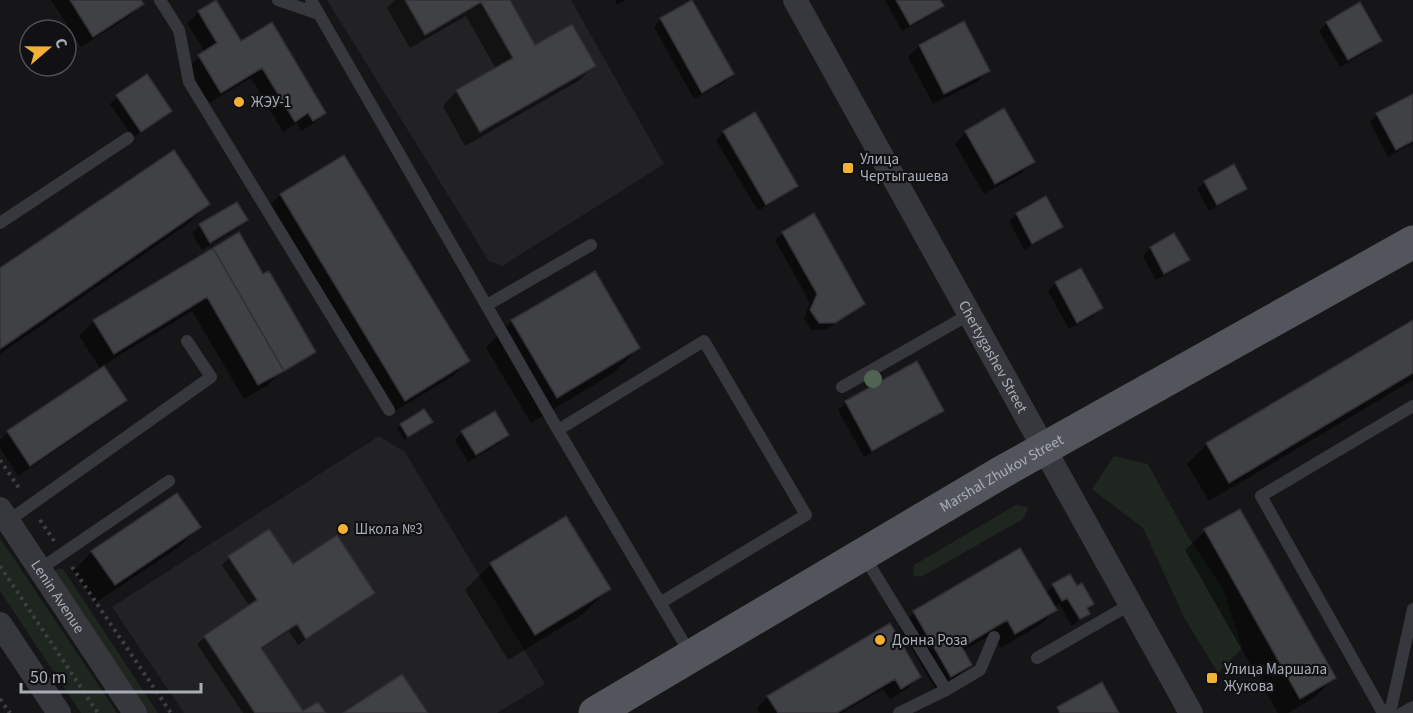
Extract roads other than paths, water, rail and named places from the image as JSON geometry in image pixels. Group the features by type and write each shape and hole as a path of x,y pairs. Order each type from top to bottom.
{"main road":[{"name":"Marshal Zhukov Street","path":"595,713 1002,472 1413,242"}],"street":[{"name":"Chertygashev Street","path":"795,0 1191,713"},
{"name":"Lenin Avenue","path":"4,515 135,713"},
{"path":"0,624 59,713"}],"lane":[{"path":"160,0 179,30 189,81 389,410"},
{"path":"278,0 319,14"},
{"path":"311,0 558,430 692,656"},
{"path":"0,223 128,138"},
{"path":"487,305 591,245"},
{"path":"842,387 970,314"},
{"path":"558,430 704,341 806,515 660,603"},
{"path":"4,515 30,505 211,377 187,342"},
{"path":"1383,713 1261,496 1413,406"},
{"path":"39,569 169,481"},
{"path":"864,555 946,690"},
{"path":"1036,658 1131,604"},
{"path":"1390,713 1413,609"},
{"path":"899,713 980,670 994,637"},
{"path":"1402,713 1413,707"}],"place":[{"name":"ЖЭУ-1","path":"239,102"},
{"name":"Улица Чертыгашева","path":"848,168"},
{"name":"Школа №3","path":"343,529"},
{"name":"Донна Роза","path":"880,640"},
{"name":"Улица Маршала Жукова","path":"1212,678"}]}
